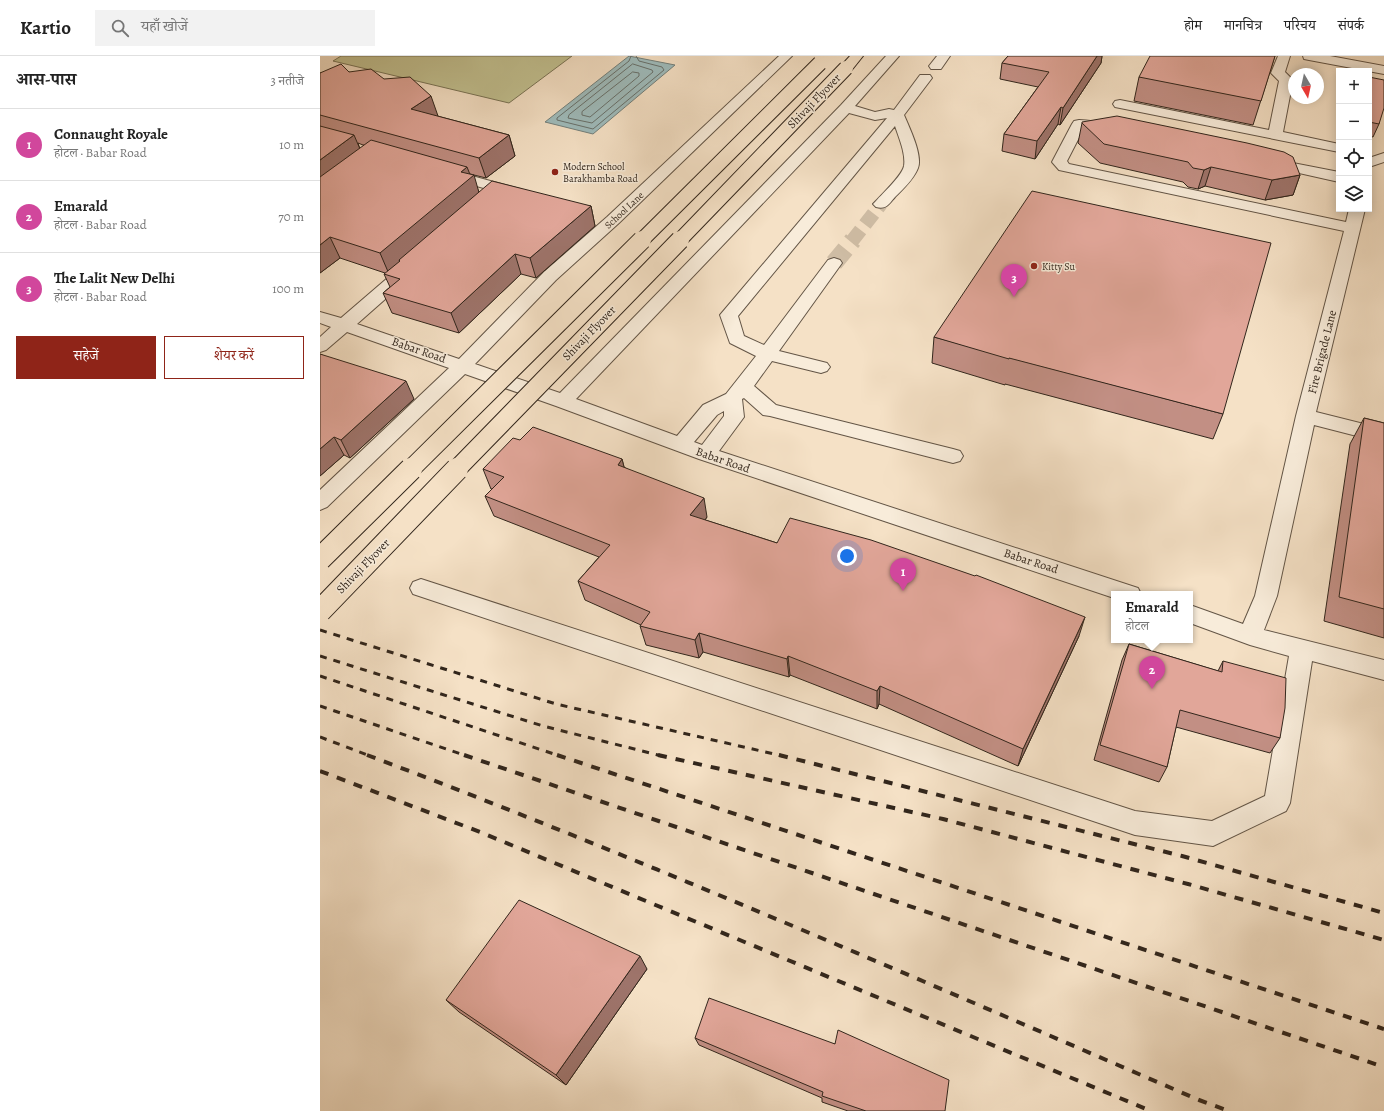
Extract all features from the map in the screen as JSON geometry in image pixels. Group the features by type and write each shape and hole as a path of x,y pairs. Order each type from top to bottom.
{"main road":[{"name":"Shivaji Flyover","path":"320,559 823,59"},
{"name":"Shivaji Flyover","path":"320,611 851,62"}],"street":[{"name":"School Lane","path":"320,502 463,365 605,218 786,56"},
{"path":"563,401 850,104 893,56"},
{"path":"1309,56 1376,64"},
{"path":"1265,65 1282,62 1278,74 1286,80 1275,135"},
{"path":"821,367 768,354 736,339 729,315 893,114 925,78"},
{"path":"850,104 875,116 893,114"},
{"path":"1120,104 1336,147"},
{"path":"881,204 900,183 911,167 910,143 893,114"},
{"path":"1126,132 1087,124 1079,124 1059,162 1064,167 1352,228"},
{"path":"1372,154 1384,156"},
{"path":"1372,162 1384,156"},
{"path":"1255,159 1336,176"},
{"path":"436,170 495,194 531,197"},
{"name":"Fire Brigade Lane","path":"1306,416 1356,212"},
{"path":"320,346 423,257"},
{"path":"680,445 710,410 738,392 768,354 834,263"},
{"name":"Babar Road","path":"320,316 463,365 706,454 1121,591"},
{"path":"706,454 734,417 738,392"},
{"path":"738,392 770,410 953,456"},
{"path":"1250,636 1266,596 1306,416 1384,436"},
{"path":"421,588 1135,823 1213,834 1277,803 1302,649"},
{"path":"1193,615 1250,636 1384,670"}],"shaded area":[{"path":"341,56 572,56 509,103 333,61"}],"water":[{"path":"629,56 675,65 593,134 545,122"}],"building":[{"path":"1008,56 1097,56 1063,108 1061,107 1037,141 1004,134 1049,72 1002,63"},
{"path":"1150,56 1275,56 1261,101 1139,77"},
{"path":"341,64 349,72 371,69 384,79 410,77 431,96 411,109 509,135 479,158 320,115 320,73"},
{"path":"1372,78 1384,80 1384,108 1379,124 1372,123"},
{"path":"1117,116 1284,152 1293,157 1300,175 1272,180 1211,167 1204,170 1193,168 1188,162 1104,144 1082,123"},
{"path":"320,126 354,135 320,160"},
{"path":"371,140 467,167 461,172 474,175 380,253 330,237 320,245 320,177"},
{"path":"492,181 591,206 530,258 515,254 451,313 383,293 400,279 384,274"},
{"path":"1032,191 1271,243 1223,414 1009,359 934,337"},
{"path":"320,354 406,381 341,440 334,437 320,449"},
{"path":"1364,418 1384,423 1384,609 1339,597"},
{"path":"533,427 622,459 618,465 704,498 690,515 777,543 790,518 871,540 975,576 976,575 1085,617 1023,749 880,686 877,691 788,656 787,659 699,633 695,640 640,626 650,612 578,581 610,545 485,496 504,477 483,469 513,438 520,440"},
{"path":"1129,644 1222,672 1223,661 1286,678 1285,708 1280,738 1180,710 1167,767 1100,745"},
{"path":"519,900 640,956 556,1075 446,1000"},
{"path":"709,998 835,1044 838,1030 949,1080 945,1111 866,1111 822,1096 823,1092 695,1038"}],"tunnel":[{"path":"852,241 881,204"},
{"path":"834,263 853,240"}],"railway":[{"path":"320,630 556,704 783,756"},
{"path":"320,656 543,726 658,755"},
{"path":"320,676 557,755"},
{"path":"320,706 467,756"},
{"path":"320,737 370,756"},
{"path":"367,755 472,795 681,879 889,966 1199,1100 1229,1111"},
{"path":"464,755 1384,1067"},
{"path":"557,755 1384,1029"},
{"path":"658,755 943,819 1188,884 1384,940"},
{"path":"779,755 783,756"},
{"path":"783,756 1182,856 1384,913"},
{"path":"320,771 480,832 1151,1111"}],"place":[{"name":"Modern School Barakhamba Road","path":"555,172"},
{"name":"Kitty Su","path":"1034,266"},
{"name":"The Lalit New Delhi","path":"1014,297"},
{"name":"Connaught Royale","path":"903,591"},
{"name":"Emarald","path":"1152,689"}]}
